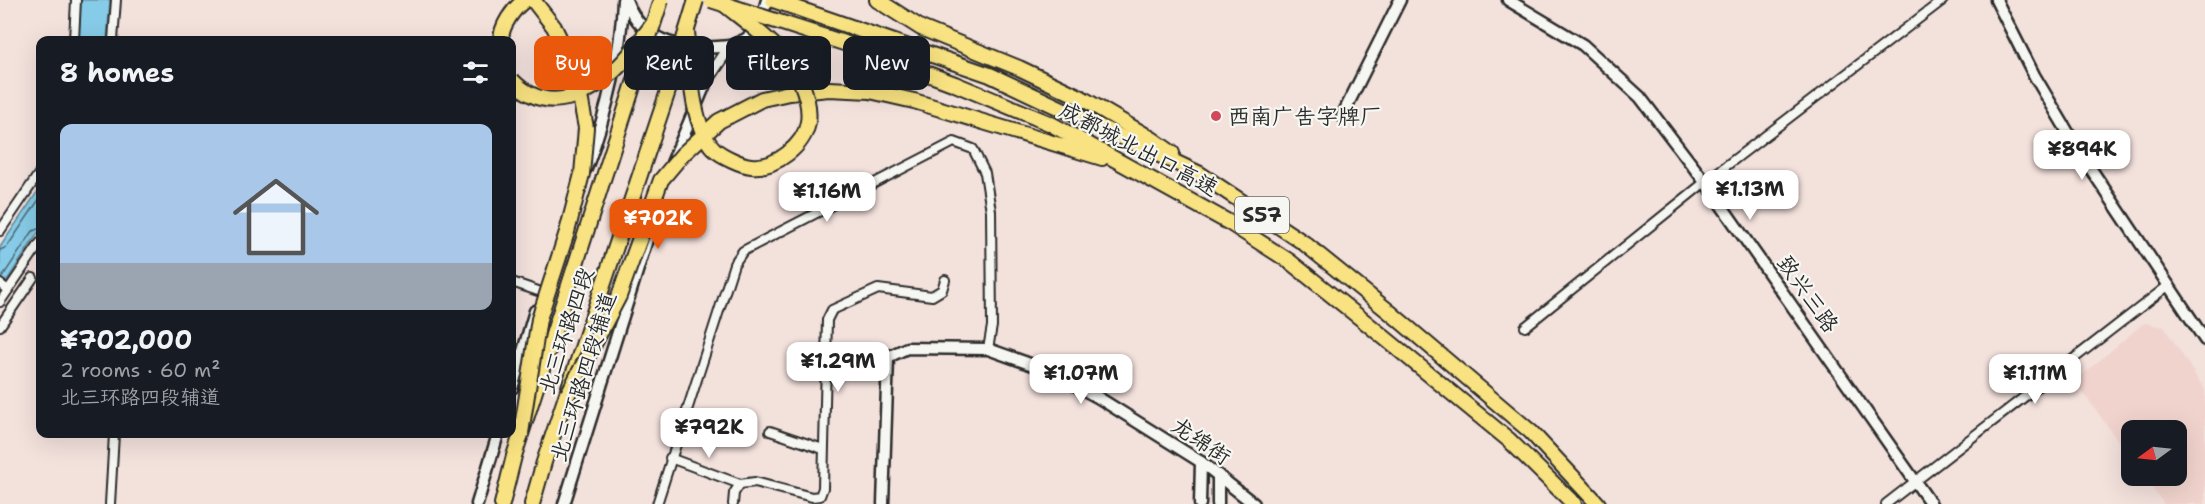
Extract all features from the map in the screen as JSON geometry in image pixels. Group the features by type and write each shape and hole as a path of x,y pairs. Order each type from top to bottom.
{"highway":[{"path":"501,36 508,20 519,4 525,0"},
{"path":"521,433 539,319 567,232 582,174 586,128 575,70 554,27 533,0"},
{"name":"北三环路四段","path":"502,504 521,433 661,0"},
{"name":"北三环路四段","path":"532,504 696,0"},
{"name":"成都城北出口高速","path":"711,0 850,45 955,84 1051,124 1230,223 1289,261 1509,440 1574,504"},
{"path":"877,0 921,28 1019,68 1080,97 1152,139 1200,174"},
{"name":"成都城北出口高速","path":"768,3 860,29 990,75 1200,174 1304,243 1392,314 1531,432 1598,504"},
{"path":"687,31 695,108 702,128 714,148 731,159 751,166 767,164 783,157 800,142 808,124 808,104 801,81 768,41 725,5"},
{"path":"516,84 522,91 543,99 565,100 592,88 621,64 654,23"},
{"path":"568,394 619,296 661,180 682,156 720,121 762,99 789,93 829,89 870,91 914,101 1133,168"}],"street":[{"path":"74,36 76,0"},
{"path":"113,36 116,0"},
{"path":"625,0 637,23 659,39 699,49 726,46"},
{"path":"516,375 541,292 601,125 617,56 625,0"},
{"path":"1342,116 1400,0"},
{"name":"致兴三路","path":"1508,0 1582,45 1640,97 1705,182 1931,504"},
{"path":"1525,327 1705,182 1942,0"},
{"path":"1996,0 2034,75 2079,151 2205,340"},
{"name":"北三环路四段辅道","path":"749,36 759,27 768,3"},
{"name":"北三环路四段辅道","path":"564,504 672,163 706,82 726,52"},
{"path":"657,504 734,264 743,250 954,142 973,149 985,173 991,211 992,326 988,349"},
{"path":"0,231 36,178"},
{"path":"0,302 36,249"},
{"path":"0,326 33,278"},
{"path":"670,458 740,484 755,482 820,500 823,488 827,320 832,310 878,289 932,296 942,290 945,280"},
{"path":"516,283 541,292"},
{"path":"0,284 8,290"},
{"path":"1886,504 2169,285"},
{"name":"龙绵街","path":"883,504 888,357 907,348 988,349 1047,370 1099,398 1201,462 1254,504"},
{"path":"770,431 824,449"},
{"path":"110,504 114,438"},
{"path":"477,504 497,438"},
{"path":"1200,504 1201,462"},
{"path":"1218,475 1218,504"},
{"path":"733,504 734,493 740,484"}],"shaded area":[{"path":"2144,323 2164,327 2205,390 2205,504 2164,504 2150,486 2187,486 2187,420 2121,420 2121,445 2075,381"}],"water":[{"path":"80,0 110,0 107,36 79,36"},
{"path":"36,194 36,236 0,291 0,247"}],"place":[{"name":"西南广告字牌厂","path":"1216,116"}]}
